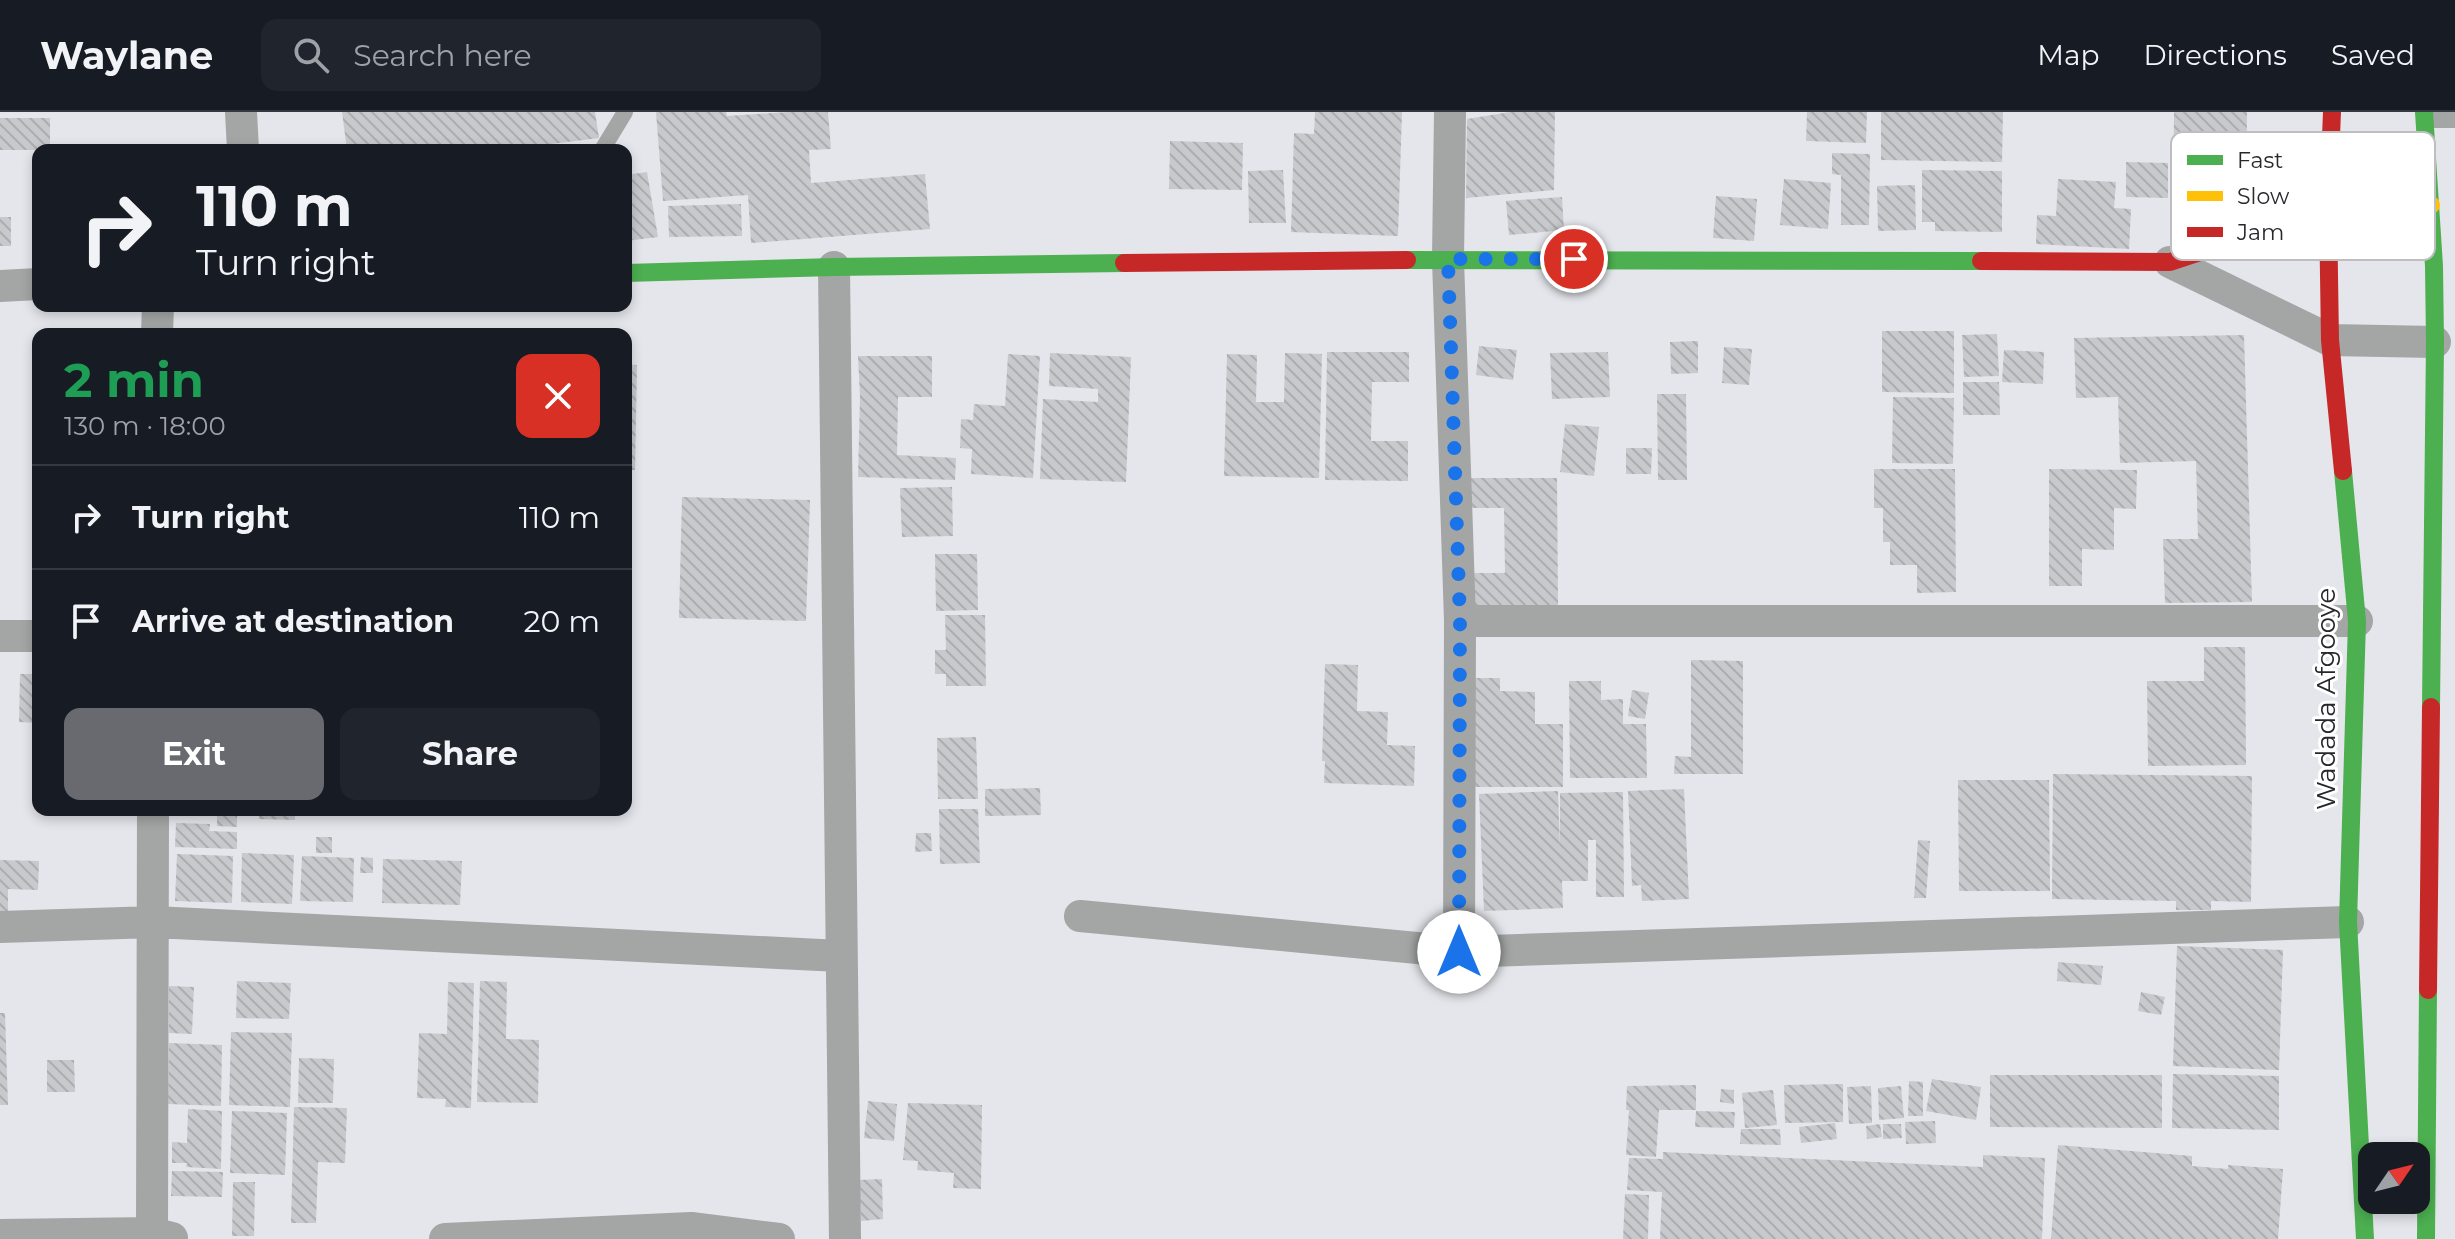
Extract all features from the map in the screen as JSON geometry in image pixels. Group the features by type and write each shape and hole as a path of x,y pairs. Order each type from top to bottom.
{"main road":[{"name":"Wadada Afgooye","path":"2331,132 2332,112"},
{"path":"632,273 834,267 1448,259 2176,260"},
{"name":"Wadada Afgooye","path":"2329,260 2330,340 2357,621 2348,922 2365,1239"},
{"path":"2426,1239 2442,930 2444,634 2434,260"},
{"path":"2434,266 2455,266"}],"street":[{"path":"241,112 243,144"},
{"path":"1450,112 1448,259 1460,621 1459,952"},
{"path":"2170,262 2330,340 2435,342"},
{"path":"834,267 845,1239"},
{"path":"0,286 32,284"},
{"path":"1460,621 2357,621"},
{"path":"0,636 32,636"},
{"path":"0,1235 159,1237 153,816"},
{"path":"1080,916 1459,952 2348,922"},
{"path":"0,927 154,922 840,956"},
{"path":"445,1239 691,1228 779,1239"}],"lane":[{"path":"606,144 625,112"},
{"path":"2424,116 2455,120"}],"building":[{"path":"342,112 595,112 599,138 552,144 346,144"},
{"path":"656,112 726,112 727,116 828,112 831,149 809,150 811,183 925,174 930,229 751,243 748,195 663,201"},
{"path":"1315,112 1402,112 1398,236 1291,232 1294,133 1314,134"},
{"path":"1510,112 1555,112 1554,190 1466,198 1467,119"},
{"path":"1807,112 1867,112 1866,143 1806,141"},
{"path":"1881,112 2003,112 2002,162 1881,160"},
{"path":"2174,112 2247,112 2247,132 2174,132"},
{"path":"0,118 50,118 50,144 32,144 32,150 0,150"},
{"path":"1170,141 1243,143 1242,190 1169,189"},
{"path":"1832,153 1870,154 1869,225 1841,225 1841,175 1832,174"},
{"path":"2126,162 2168,163 2168,198 2126,197"},
{"path":"1283,170 1286,223 1249,223 1248,171"},
{"path":"1922,170 2002,171 2002,232 1935,231 1935,222 1922,222"},
{"path":"647,172 658,237 632,240 632,174"},
{"path":"1784,179 1831,183 1828,229 1780,225"},
{"path":"2058,179 2116,182 2114,208 2131,209 2129,249 2036,244 2037,215 2056,216"},
{"path":"1915,185 1916,230 1878,231 1877,186"},
{"path":"1716,196 1757,199 1754,241 1713,238"},
{"path":"1562,197 1564,230 1509,235 1506,201"},
{"path":"741,204 742,236 669,237 668,206"},
{"path":"0,217 11,217 11,246 0,246"},
{"path":"1882,331 1954,331 1954,393 1882,392"},
{"path":"1997,334 1999,376 1964,377 1962,335"},
{"path":"2244,335 2252,602 2165,603 2163,539 2198,539 2196,461 2120,463 2118,397 2076,398 2074,338"},
{"path":"1698,341 1698,373 1671,374 1670,342"},
{"path":"1479,346 1517,350 1513,380 1476,375"},
{"path":"1724,347 1752,349 1749,385 1722,383"},
{"path":"2004,350 2044,352 2043,384 2002,382"},
{"path":"1327,352 1409,352 1409,382 1372,382 1371,441 1408,441 1408,481 1325,480"},
{"path":"1608,352 1610,397 1552,399 1550,353"},
{"path":"1050,353 1131,357 1126,482 1040,479 1043,399 1098,402 1098,389 1049,386"},
{"path":"1285,353 1322,354 1319,478 1224,476 1227,354 1257,355 1256,402 1284,402"},
{"path":"1008,354 1040,356 1033,478 971,474 972,449 960,448 961,419 973,420 974,404 1005,406"},
{"path":"858,356 932,356 932,397 898,397 897,455 956,458 955,480 858,477"},
{"path":"632,365 637,365 635,470 632,470"},
{"path":"1963,382 1999,382 2000,415 1963,415"},
{"path":"1657,394 1686,394 1687,480 1658,480"},
{"path":"1893,397 1954,398 1953,464 1892,463"},
{"path":"1565,424 1599,427 1594,476 1560,472"},
{"path":"1626,448 1652,448 1651,474 1626,474"},
{"path":"1874,469 1955,469 1956,592 1917,593 1917,565 1890,565 1890,542 1883,542 1883,508 1874,508"},
{"path":"2049,469 2137,470 2136,509 2114,508 2114,550 2082,549 2082,586 2049,586"},
{"path":"1465,478 1557,478 1558,605 1467,606 1466,573 1505,573 1504,508 1466,508"},
{"path":"952,487 953,536 902,537 900,488"},
{"path":"682,497 810,500 806,621 679,618"},
{"path":"935,554 977,554 978,610 936,611"},
{"path":"945,615 985,615 986,686 946,686 946,674 935,674 935,650 946,650"},
{"path":"2204,647 2245,647 2246,765 2148,766 2147,681 2204,681"},
{"path":"1691,660 1743,661 1743,774 1674,774 1675,756 1691,757"},
{"path":"1325,664 1358,665 1357,711 1388,712 1387,745 1415,746 1414,786 1324,783"},
{"path":"20,674 32,674 32,723 19,722"},
{"path":"1471,678 1500,678 1500,691 1535,692 1535,724 1563,724 1563,787 1472,787"},
{"path":"1569,681 1601,681 1601,700 1623,699 1623,724 1646,724 1647,778 1570,778"},
{"path":"1632,690 1649,693 1645,719 1628,716"},
{"path":"976,737 978,799 938,799 937,738"},
{"path":"2053,774 2252,776 2251,902 2211,901 2211,910 2176,910 2176,901 2052,899"},
{"path":"1958,780 2049,780 2050,891 1959,891"},
{"path":"1040,788 1041,815 985,816 985,789"},
{"path":"1684,789 1689,899 1642,901 1641,885 1632,886 1628,791"},
{"path":"1558,791 1560,846 1560,793 1623,792 1624,897 1596,897 1596,840 1588,840 1588,881 1562,881 1563,908 1484,911 1479,794"},
{"path":"939,809 978,809 980,863 940,864"},
{"path":"217,816 237,816 237,827 217,826"},
{"path":"259,816 295,816 295,820 259,819"},
{"path":"176,823 210,824 209,831 237,832 237,849 175,847"},
{"path":"916,833 931,833 932,851 915,852"},
{"path":"316,837 332,837 332,853 316,853"},
{"path":"1918,840 1930,841 1926,898 1914,898"},
{"path":"242,853 294,855 292,904 241,902"},
{"path":"177,854 233,856 232,903 175,901"},
{"path":"302,856 354,858 353,902 300,901"},
{"path":"361,857 373,858 373,873 360,873"},
{"path":"383,859 462,861 460,905 382,903"},
{"path":"0,860 39,861 38,890 8,889 8,919 0,919"},
{"path":"2177,946 2283,950 2279,1070 2173,1066"},
{"path":"2058,962 2103,966 2101,985 2057,981"},
{"path":"237,981 291,983 289,1019 236,1018"},
{"path":"480,981 507,982 506,1039 539,1040 538,1103 477,1102"},
{"path":"448,982 474,983 471,1108 445,1107 446,1099 417,1098 419,1033 447,1034"},
{"path":"169,986 194,987 192,1034 169,1033"},
{"path":"2141,992 2165,997 2161,1015 2138,1011"},
{"path":"0,1013 5,1013 8,1105 0,1105"},
{"path":"231,1032 292,1033 290,1107 229,1105"},
{"path":"169,1043 222,1045 221,1106 168,1104"},
{"path":"299,1058 334,1059 333,1103 298,1103"},
{"path":"47,1060 74,1060 75,1092 47,1092"},
{"path":"2173,1074 2279,1076 2279,1130 2172,1128"},
{"path":"1990,1075 2162,1075 2162,1128 1990,1127"},
{"path":"1932,1079 1981,1087 1976,1120 1926,1111"},
{"path":"1909,1081 1923,1082 1923,1116 1908,1116"},
{"path":"1843,1084 1843,1122 1785,1123 1784,1085"},
{"path":"1696,1085 1696,1110 1659,1110 1656,1157 1626,1155 1627,1086"},
{"path":"1871,1086 1872,1123 1849,1124 1847,1087"},
{"path":"1901,1086 1904,1118 1879,1120 1878,1088"},
{"path":"1721,1089 1734,1090 1734,1104 1720,1102"},
{"path":"1773,1090 1777,1125 1745,1128 1742,1093"},
{"path":"868,1101 897,1104 894,1141 864,1138"},
{"path":"908,1103 982,1105 981,1189 953,1188 954,1173 917,1170 918,1161 903,1160"},
{"path":"294,1107 347,1108 345,1163 318,1162 316,1223 291,1223"},
{"path":"188,1109 222,1111 221,1169 172,1163 172,1142 187,1143"},
{"path":"232,1111 287,1113 285,1175 230,1173"},
{"path":"1696,1111 1735,1112 1734,1128 1695,1127"},
{"path":"1935,1121 1936,1143 1906,1144 1905,1122"},
{"path":"1835,1123 1837,1139 1801,1143 1799,1127"},
{"path":"1880,1124 1882,1137 1867,1139 1866,1126"},
{"path":"1883,1124 1901,1124 1902,1138 1883,1139"},
{"path":"1741,1129 1780,1129 1781,1145 1740,1144"},
{"path":"2058,1145 2192,1156 2192,1166 2283,1169 2278,1239 2051,1239"},
{"path":"1663,1152 1983,1167 1983,1155 2045,1158 2042,1239 1660,1239 1662,1192 1627,1190 1629,1158 1663,1159"},
{"path":"172,1171 223,1172 222,1197 171,1196"},
{"path":"882,1179 883,1219 861,1221 859,1180"},
{"path":"233,1182 255,1182 254,1236 232,1236"},
{"path":"1625,1194 1649,1195 1648,1239 1623,1239"}],"traffic: fast":[{"path":"2424,112 2425,132"},
{"path":"1407,260 1981,261"},
{"path":"2431,707 2434,260"},
{"path":"632,273 1124,263"},
{"path":"2343,471 2357,621 2348,922 2365,1239"},
{"path":"2426,1239 2428,990"}],"traffic: jam":[{"path":"2331,132 2332,112"},
{"path":"1124,263 1407,260"},
{"path":"1981,261 2176,260"},
{"path":"2329,260 2330,340 2343,471"},
{"path":"2428,990 2431,707"}],"route":[{"path":"1459,952 1460,621 1448,259 1574,259"}]}
